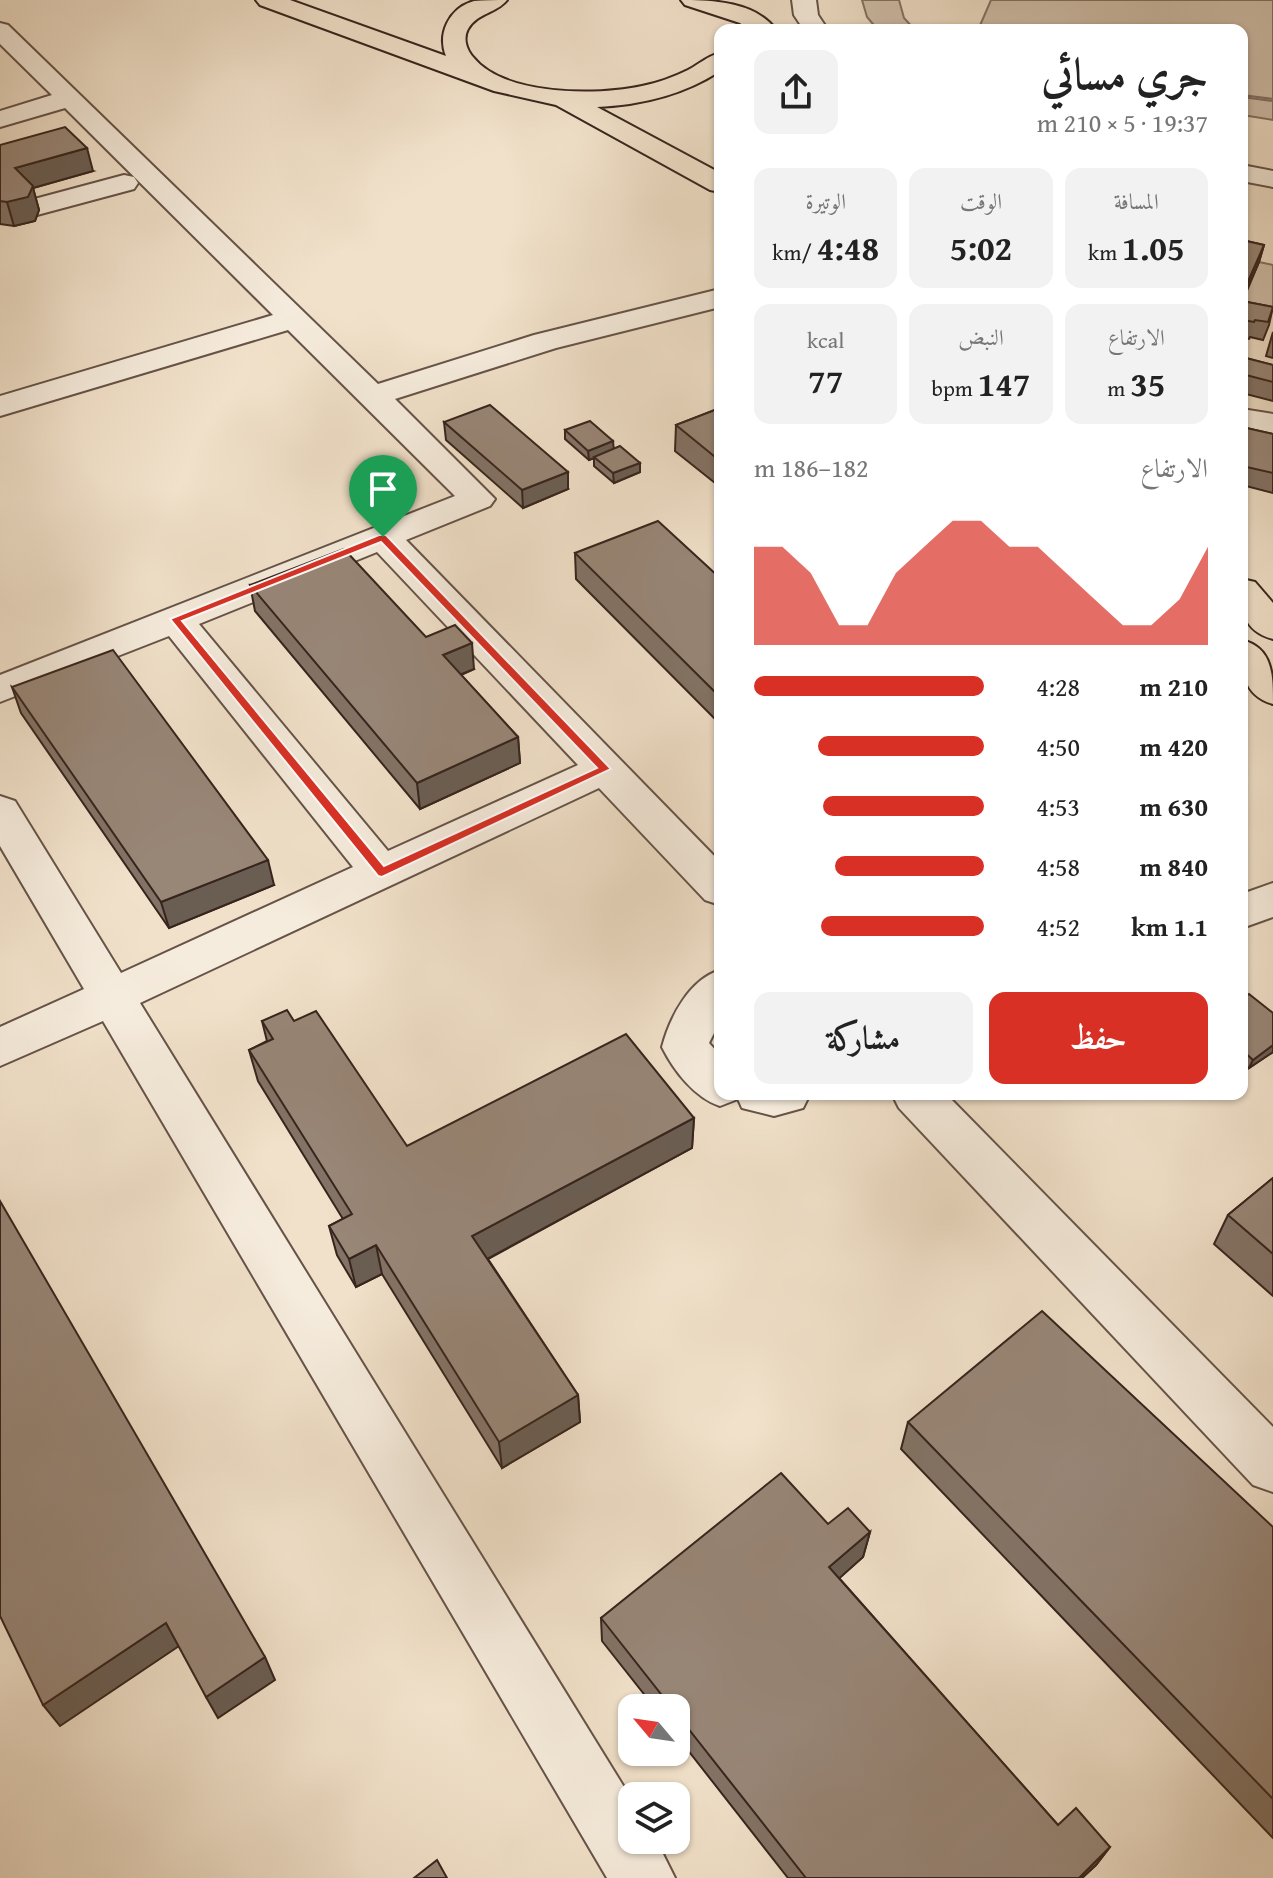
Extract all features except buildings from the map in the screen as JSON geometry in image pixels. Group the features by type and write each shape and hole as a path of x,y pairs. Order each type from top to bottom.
{"main road":[{"path":"268,0 528,93 557,97 637,95 672,87 701,75 714,65"},
{"path":"482,78 461,63 452,46 455,30 472,7 495,0"},
{"path":"691,0 750,16"},
{"path":"691,0 707,8 721,24"},
{"path":"557,97 632,134 714,181"},
{"path":"1248,597 1273,627"},
{"path":"1248,660 1273,691"}],"lane":[{"path":"804,0 806,15 812,24"},
{"path":"0,30 478,499 0,689"},
{"path":"0,119 70,98"},
{"path":"1248,174 1273,179"},
{"path":"37,207 124,183"},
{"path":"382,404 481,358 569,332 714,299"},
{"path":"0,406 294,318"},
{"path":"382,404 714,320"},
{"path":"1248,420 1273,424"},
{"path":"383,537 714,883"},
{"path":"175,619 382,873"},
{"path":"0,1048 605,769"},
{"path":"0,811 643,1878"},
{"path":"1248,909 1273,899"},
{"path":"714,995 691,1025 685,1047 714,1080"},
{"path":"922,1100 1273,1466"}],"shaded area":[{"path":"862,0 899,0 904,18 910,24 873,24 867,17"},
{"path":"991,0 1273,0 1273,99 1248,96 1248,24 981,24"},
{"path":"1248,98 1273,101 1273,120 1248,116"},
{"path":"1259,262 1273,265 1273,310 1248,304 1248,289"}],"route":[{"path":"383,537 605,769 382,873 175,619 383,537"}]}
